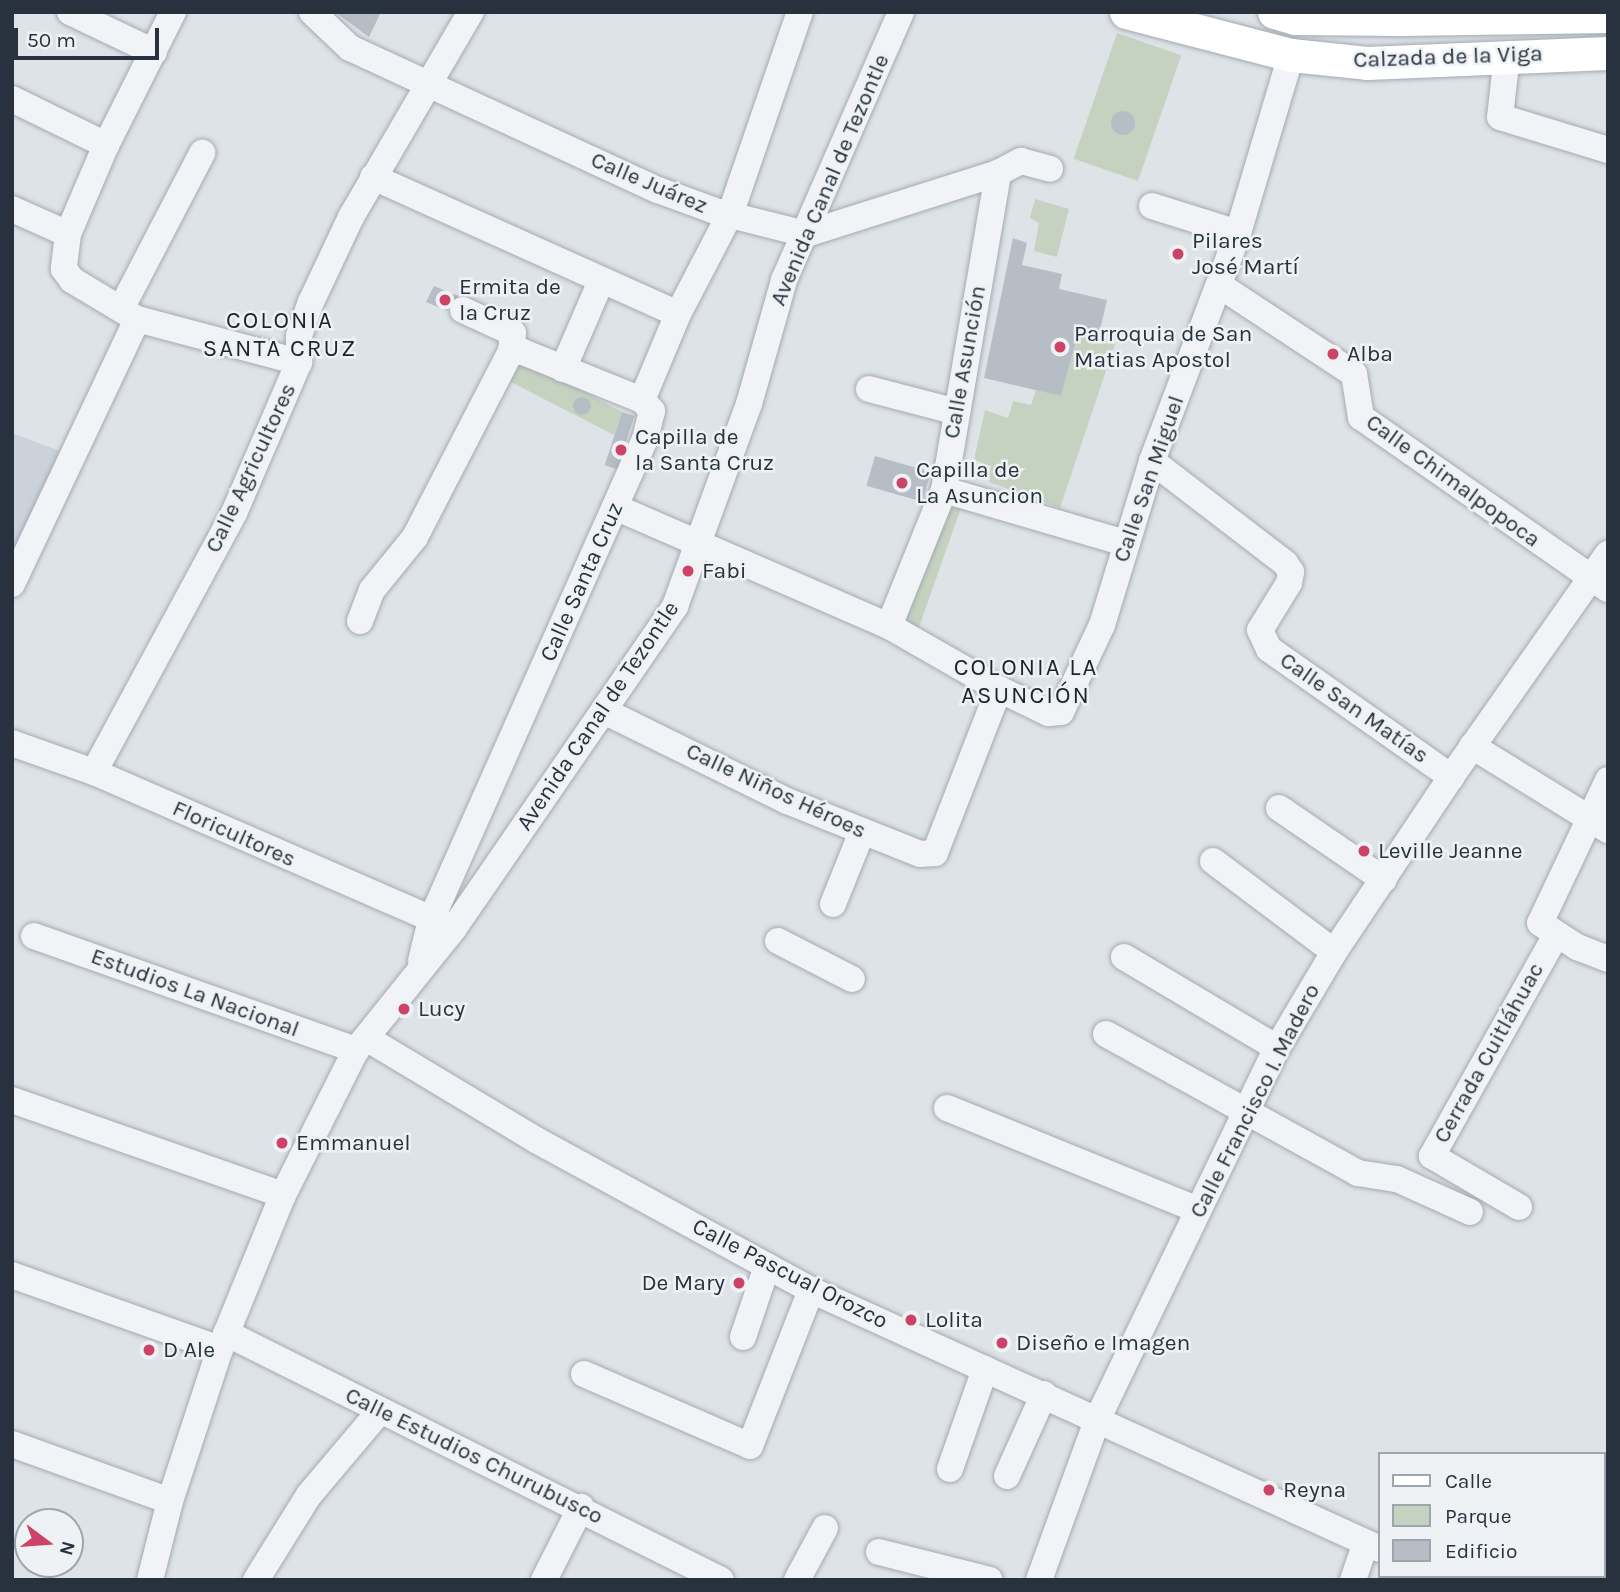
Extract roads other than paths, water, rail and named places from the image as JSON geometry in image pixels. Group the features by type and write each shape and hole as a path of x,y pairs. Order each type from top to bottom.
{"main road":[{"name":"Calzada de la Viga","path":"1274,12 1295,18 1608,16"},
{"name":"Calzada de la Viga","path":"1137,14 1291,55 1367,63 1569,52 1608,53"},
{"path":"1569,52 1570,17"}],"street":[{"path":"70,12 154,52"},
{"path":"173,12 106,145 68,234 64,269 72,280 129,313 299,362"},
{"name":"Calle Juárez","path":"312,12 350,48 430,82 659,190 718,212 731,212 806,234"},
{"name":"Calle Agricultores","path":"94,772 234,513 299,362 299,336 311,302 373,177 471,12"},
{"name":"Calle Santa Cruz","path":"443,924 615,508 652,411 642,400 678,314 731,212 800,12"},
{"name":"Avenida Canal de Tezontle","path":"150,1580 170,1501 223,1341 283,1195 362,1044 420,966 443,924 606,712 675,606 700,544 749,404 784,280 901,12"},
{"name":"Calle San Miguel","path":"999,689 1048,713 1061,712 1069,702 1102,625 1152,461 1238,233 1291,55"},
{"path":"1507,55 1500,117 1608,150"},
{"path":"12,99 106,145"},
{"path":"12,584 129,313 202,153"},
{"path":"806,234 998,173 1021,161 1051,169"},
{"name":"Calle Asunción","path":"889,626 944,490 998,173"},
{"path":"373,177 678,314"},
{"path":"1152,205 1238,233"},
{"path":"12,209 68,234"},
{"path":"564,369 601,281"},
{"name":"Calle Chimalpopoca","path":"1219,285 1354,374 1361,417 1598,585"},
{"path":"360,621 372,590 415,537 504,358 512,351 513,333 463,310"},
{"path":"512,351 642,400"},
{"path":"869,389 957,412"},
{"name":"Calle San Matías","path":"1152,461 1285,562 1291,572 1289,583 1260,630 1269,649 1451,777"},
{"path":"944,490 1125,543"},
{"path":"615,508 889,626 999,689"},
{"name":"Calle Francisco I. Madero","path":"1039,1580 1098,1418 1277,1048 1334,952 1472,746 1598,585 1608,554"},
{"name":"Calle Niños Héroes","path":"606,712 786,801 920,853 936,853 999,689"},
{"name":"Floricultores","path":"12,743 94,772 443,924"},
{"path":"1472,746 1597,824"},
{"path":"1608,780 1597,824 1548,929 1608,959"},
{"path":"1279,808 1384,880"},
{"path":"833,904 862,832"},
{"path":"1213,861 1334,952"},
{"name":"Cerrada Cuitláhuac","path":"1520,1207 1432,1156 1548,929"},
{"name":"Estudios La Nacional","path":"34,936 362,1044"},
{"path":"778,941 852,979"},
{"path":"1124,957 1277,1048"},
{"path":"1106,1034 1358,1173 1397,1179 1470,1212"},
{"name":"Calle Pascual Orozco","path":"362,1044 811,1290 1098,1418 1373,1546"},
{"path":"12,1100 283,1195"},
{"path":"947,1108 1198,1210"},
{"path":"743,1337 767,1266"},
{"name":"Calle Estudios Churubusco","path":"12,1275 223,1341 380,1411 581,1507 721,1580"},
{"path":"584,1374 750,1446 811,1290"},
{"path":"950,1469 985,1369"},
{"path":"1007,1476 1044,1394"},
{"path":"257,1580 309,1495 380,1411"},
{"path":"12,1444 170,1501"},
{"path":"544,1580 581,1507"},
{"path":"797,1580 825,1528"},
{"path":"1353,1580 1373,1546"},
{"path":"879,1552 990,1580"}],"place":[{"name":"Pilares José Martí","path":"1178,254"},
{"name":"Ermita de la Cruz","path":"445,300"},
{"name":"Parroquia de San Matias Apostol","path":"1060,347"},
{"name":"Alba","path":"1333,354"},
{"name":"Capilla de la Santa Cruz","path":"621,450"},
{"name":"Capilla de La Asuncion","path":"902,483"},
{"name":"Fabi","path":"688,571"},
{"name":"Leville Jeanne","path":"1364,851"},
{"name":"Lucy","path":"404,1009"},
{"name":"Emmanuel","path":"282,1143"},
{"name":"De Mary","path":"739,1283"},
{"name":"Lolita","path":"911,1320"},
{"name":"Diseño e Imagen","path":"1002,1343"},
{"name":"D Ale","path":"149,1350"},
{"name":"Reyna","path":"1269,1490"}],"district":[{"name":"COLONIA SANTA CRUZ","path":"280,335"},
{"name":"COLONIA LA ASUNCIÓN","path":"1026,682"}]}
